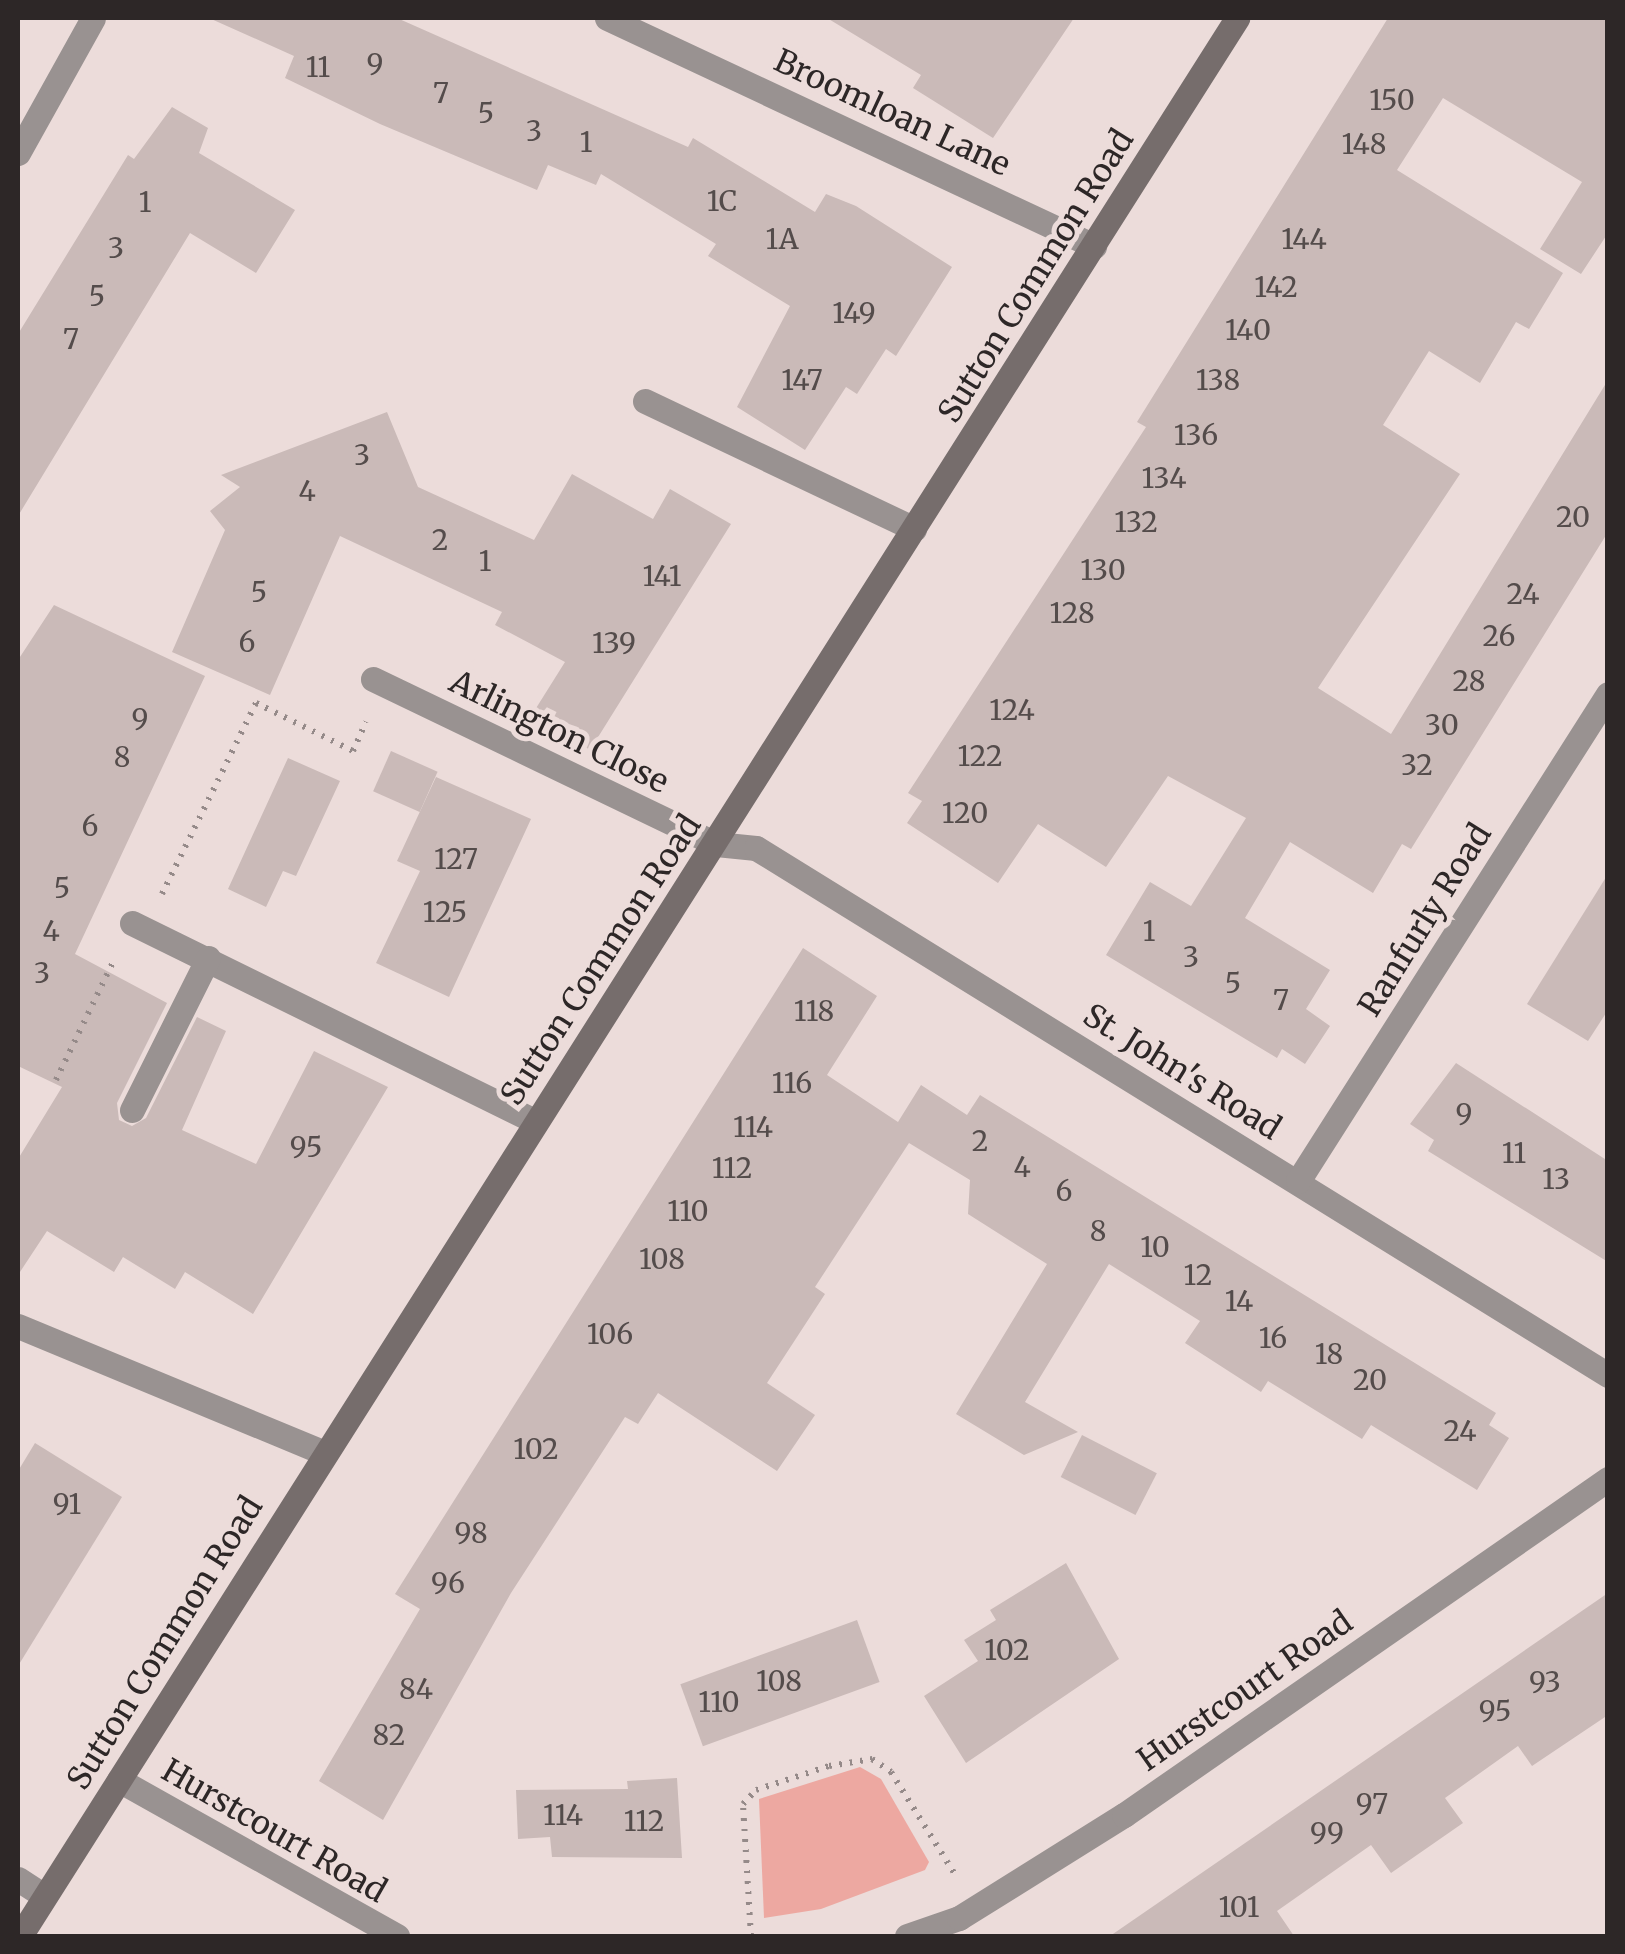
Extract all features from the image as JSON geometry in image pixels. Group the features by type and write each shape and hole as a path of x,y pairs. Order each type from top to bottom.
{"main road":[{"name":"Sutton Common Road","path":"20,1936 322,1452 716,844 1236,18"}],"street":[{"path":"18,154 93,18"},
{"name":"Broomloan Lane","path":"607,18 1094,246"},
{"path":"646,401 914,530"},
{"name":"Arlington Close","path":"379,682 716,844"},
{"name":"Ranfurly Road","path":"1298,1181 1608,694"},
{"name":"St. John's Road","path":"716,844 756,848 1608,1374"},
{"path":"132,923 536,1121"},
{"path":"132,1110 208,958"},
{"path":"18,1326 322,1452"},
{"name":"Hurstcourt Road","path":"907,1936 983,1902 1608,1479"},
{"name":"Hurstcourt Road","path":"119,1780 397,1936"},
{"path":"18,1879 44,1896"}],"path":[{"path":"56,1080 144,897 158,902 256,703 353,751 379,682"},
{"path":"751,1936 743,1804 756,1790 872,1758 983,1902"}],"shaded area":[{"path":"860,1767 881,1779 929,1862 925,1870 821,1909 764,1918 759,1799"}],"building":[{"path":"209,18 397,18 688,147 693,138 815,212 826,194 856,206 952,267 896,356 886,349 857,394 846,387 805,450 737,407 790,306 708,256 716,244 601,174 596,185 548,165 537,190 380,124 285,78 294,56"},
{"path":"827,18 1074,18 993,138 913,88 921,75"},
{"path":"1388,18 1608,18 1608,233 1581,274 1540,249 1582,182 1443,98 1397,170 1563,273 1529,329 1516,322 1480,383 1429,351 1383,425 1460,474 1318,688 1391,734 1608,380 1608,532 1411,849 1402,844 1373,893 1290,842 1245,918 1330,970 1306,1009 1330,1026 1305,1064 1282,1049 1277,1058 1106,955 1150,882 1191,906 1246,818 1168,776 1106,867 1038,824 998,883 907,823 922,801 908,793 1146,427 1137,422"},
{"path":"172,107 208,128 199,153 295,210 256,273 190,233 18,516 18,334 128,155 134,159"},
{"path":"387,412 418,487 534,540 572,474 653,519 670,489 731,524 590,750 533,713 565,662 495,625 502,612 340,536 270,695 172,652 225,530 210,511 240,487 221,475"},
{"path":"54,605 205,676 75,954 167,1003 117,1103 119,1120 132,1126 146,1118 197,1017 226,1031 182,1130 256,1164 314,1051 388,1087 253,1314 185,1272 175,1289 123,1257 114,1272 47,1231 18,1275 18,1159 62,1087 18,1066 18,660"},
{"path":"391,751 438,772 420,812 373,791"},
{"path":"288,758 340,781 296,876 283,871 266,907 228,889"},
{"path":"436,777 531,819 449,997 376,963 420,871 397,861"},
{"path":"1608,874 1608,1010 1588,1041 1527,1004"},
{"path":"803,948 877,996 827,1075 898,1122 921,1085 967,1115 980,1095 1496,1413 1489,1425 1509,1438 1477,1490 1371,1425 1362,1439 1268,1381 1261,1392 1185,1343 1200,1321 1109,1264 1025,1402 1078,1432 1024,1455 956,1414 1047,1264 968,1214 970,1180 909,1143 815,1287 825,1294 767,1383 815,1415 777,1471 658,1393 638,1424 625,1417 511,1593 383,1820 319,1781 420,1609 395,1594"},
{"path":"1456,1063 1608,1161 1608,1262 1428,1151 1434,1140 1410,1124"},
{"path":"1082,1435 1157,1473 1136,1515 1061,1477"},
{"path":"35,1443 122,1497 18,1666 18,1471"},
{"path":"1066,1563 1119,1659 966,1763 924,1696 978,1661 964,1640 996,1620 990,1610"},
{"path":"1608,1593 1608,1715 1532,1766 1518,1746 1445,1798 1463,1823 1391,1873 1371,1845 1277,1911 1294,1936 1110,1936"},
{"path":"857,1620 880,1682 703,1746 680,1684"},
{"path":"677,1778 682,1858 552,1857 550,1837 518,1839 516,1790 628,1789 627,1781"}]}
